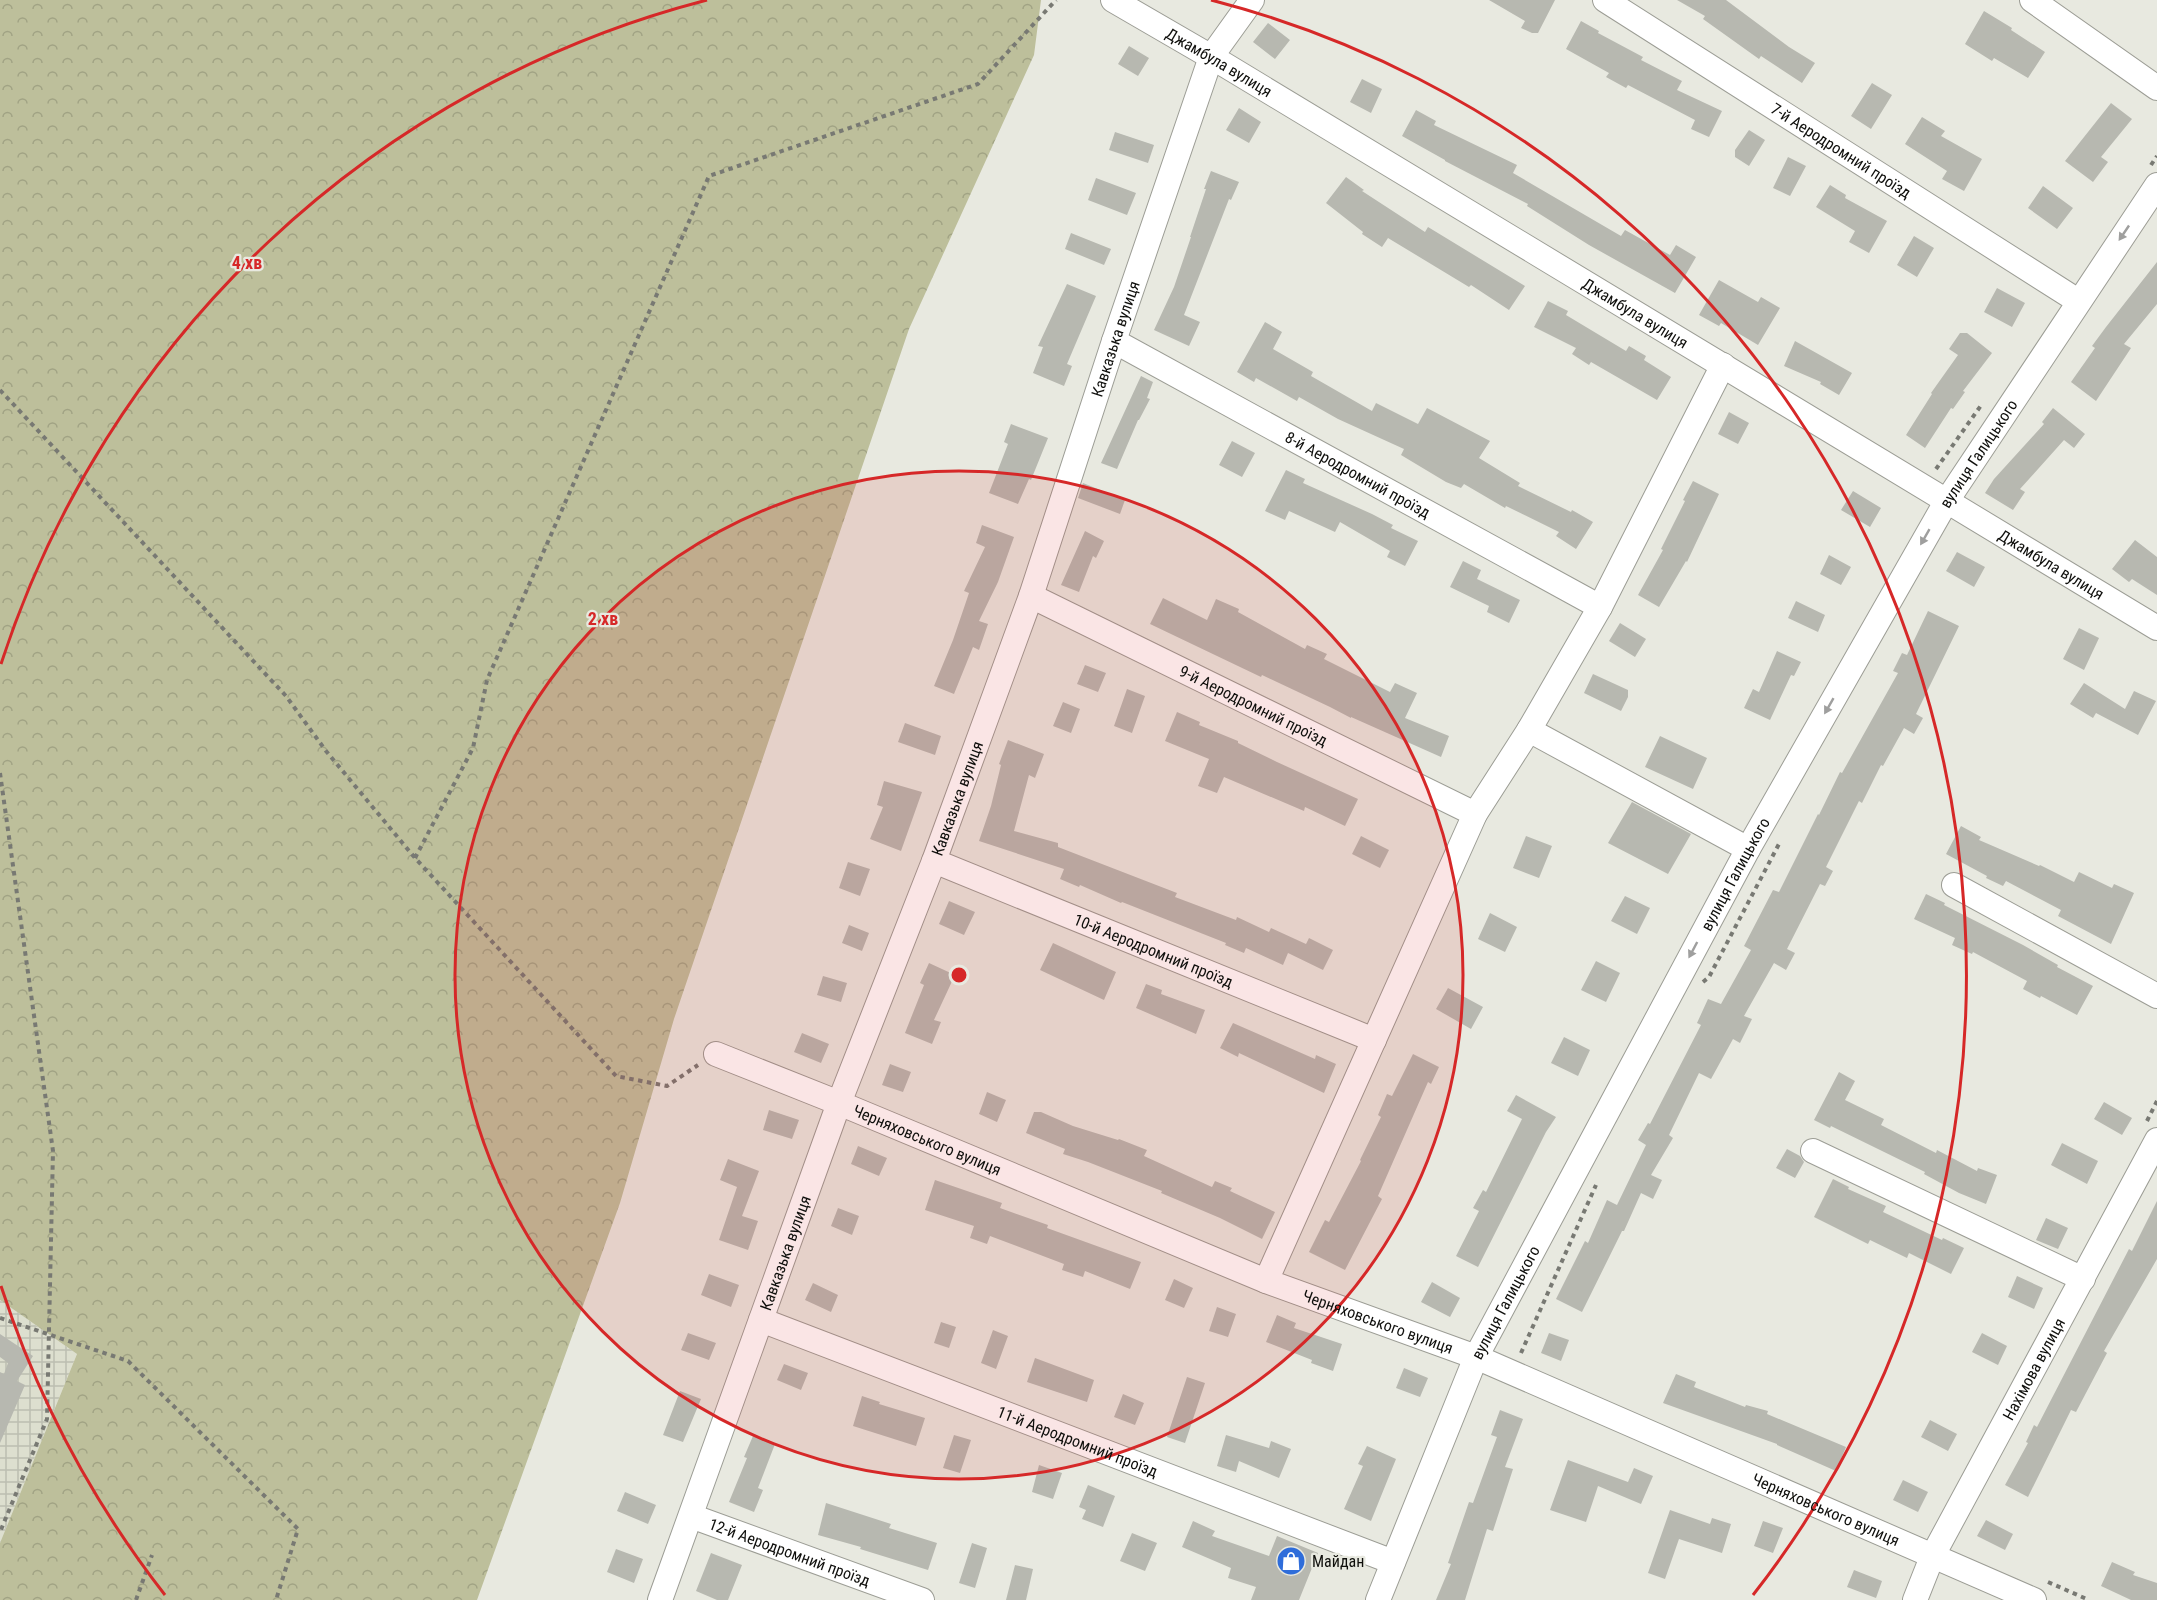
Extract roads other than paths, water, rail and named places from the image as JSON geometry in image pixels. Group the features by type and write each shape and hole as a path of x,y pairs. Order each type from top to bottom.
{"street":[{"name":"Джамбула вулиця","path":"1113,0 2157,628"},
{"name":"Кавказька вулиця","path":"660,1600 839,1103 934,861 1031,596 1114,340 1211,57 1252,0"},
{"name":"7-й Аеродромний проїзд","path":"1605,0 2078,302"},
{"path":"2032,0 2157,88"},
{"name":"вулиця Галицького","path":"1378,1600 1476,1357 1748,849 1946,502 2157,185"},
{"name":"8-й Аеродромний проїзд","path":"1114,340 1600,607"},
{"path":"1266,1281 1474,814 1529,730 1600,607 1723,365"},
{"name":"9-й Аеродромний проїзд","path":"1031,596 1474,814"},
{"path":"1529,730 1748,849"},
{"name":"10-й Аеродромний проїзд","path":"934,861 1374,1040"},
{"path":"1954,885 2157,996"},
{"name":"Черняховського вулиця","path":"717,1054 1266,1281 1476,1357 2034,1600"},
{"name":"Нахімова вулиця","path":"1916,1600 1932,1557 2157,1140"},
{"path":"1813,1151 2083,1280"},
{"name":"11-й Аеродромний проїзд","path":"761,1320 1393,1562"},
{"name":"12-й Аеродромний проїзд","path":"691,1516 922,1600"}],"place":[{"name":"Майдан","path":"1291,1561"}]}
